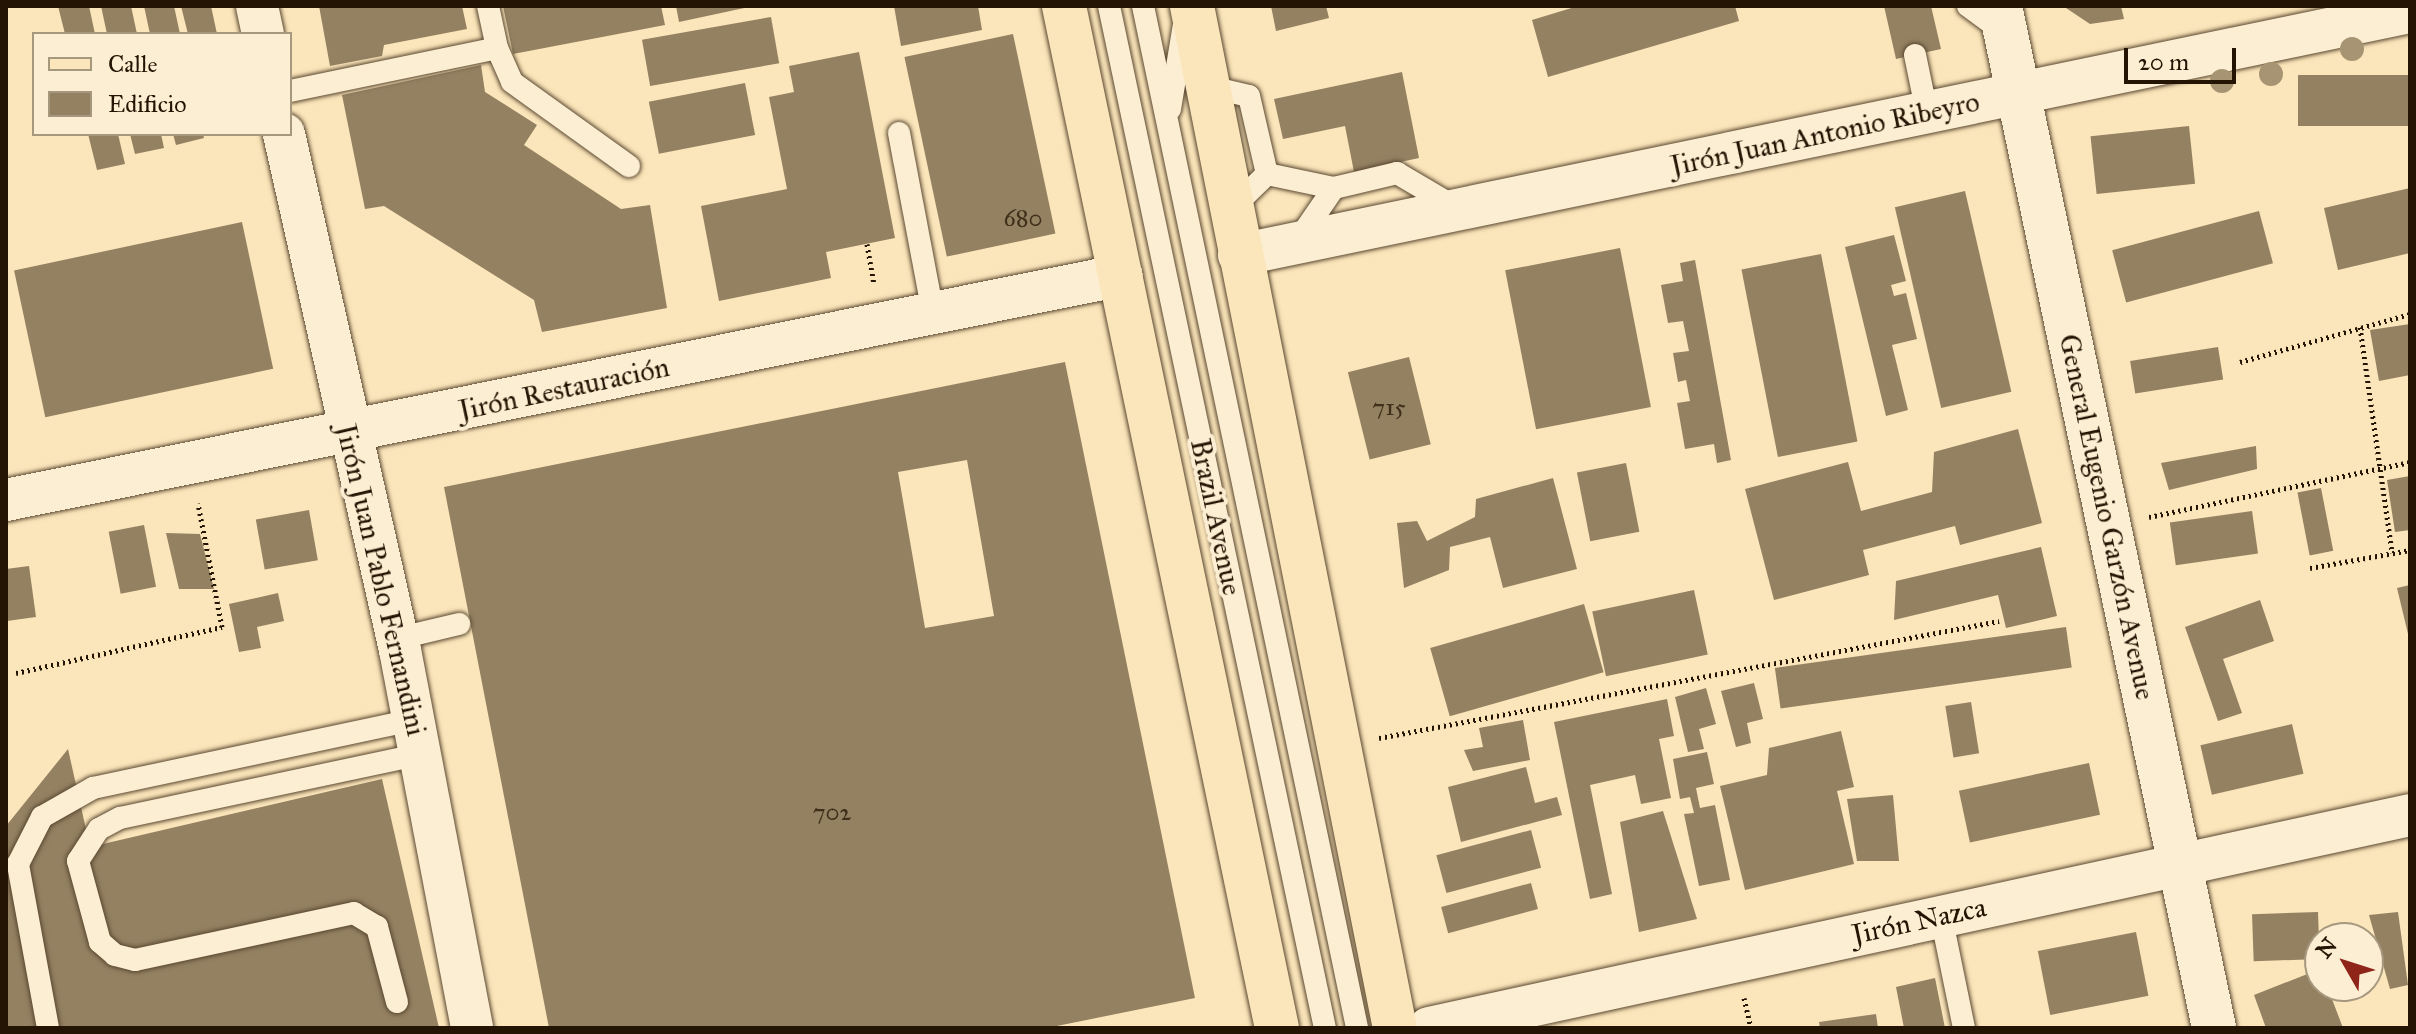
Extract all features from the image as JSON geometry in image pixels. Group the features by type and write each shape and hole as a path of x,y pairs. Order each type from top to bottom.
{"main road":[{"name":"Brazil Avenue","path":"1064,6 1277,1028"},
{"path":"1189,6 1395,1028"},
{"name":"General Eugenio Garzón Avenue","path":"2003,20 2214,1028"}],"street":[{"path":"257,6 263,32"},
{"name":"Jirón Juan Antonio Ribeyro","path":"1239,255 2410,12"},
{"name":"Jirón Juan Pablo Fernandini","path":"284,136 348,434 398,644 472,1028"},
{"name":"Jirón Restauración","path":"6,500 348,434 1122,275"},
{"name":"Jirón Nazca","path":"1429,1028 2410,815"}],"lane":[{"path":"488,6 497,48 512,82 629,166"},
{"name":"Brazil Avenue","path":"1109,6 1325,1028"},
{"name":"Brazil Avenue","path":"1143,6 1224,378 1357,1028"},
{"path":"1168,122 1189,6"},
{"path":"1968,6 2003,20"},
{"path":"292,91 497,48"},
{"path":"1915,55 1927,113"},
{"path":"1206,86 1249,96 1267,174"},
{"path":"899,133 933,313"},
{"path":"1267,174 1334,188 1397,173 1459,209"},
{"path":"1231,209 1267,174"},
{"path":"1296,243 1334,188"},
{"path":"1224,378 1249,303"},
{"path":"398,644 460,630"},
{"path":"397,1002 377,927 354,913 135,960 115,955 100,942 78,861 99,829 120,818 417,737"},
{"path":"48,1028 18,864 42,817 93,788 417,737"},
{"path":"1941,916 1964,1028"}],"path":[{"path":"2240,362 2410,314"},
{"path":"2360,327 2376,470 2392,553"},
{"path":"2108,524 2410,462"},
{"path":"16,673 222,627 190,465"},
{"path":"2310,568 2410,550"},
{"path":"1338,745 1999,621"}],"building":[{"path":"58,6 89,6 95,32 64,32"},
{"path":"101,6 131,6 137,32 107,32"},
{"path":"144,6 174,6 180,32 150,32"},
{"path":"181,6 211,6 217,32 188,32"},
{"path":"319,6 462,6 467,29 384,45 382,56 330,66"},
{"path":"503,6 661,6 665,25 513,54"},
{"path":"676,6 749,6 749,7 679,22"},
{"path":"894,6 978,6 982,30 901,46"},
{"path":"1271,6 1326,6 1329,18 1276,31"},
{"path":"1578,6 1735,6 1739,21 1548,77 1532,20"},
{"path":"1884,6 1931,6 1941,49 1896,59"},
{"path":"2063,6 2121,6 2124,19 2090,24"},
{"path":"771,17 779,63 650,86 642,40"},
{"path":"1013,34 1055,234 947,257 904,57"},
{"path":"859,52 895,238 826,252 831,278 719,301 701,206 787,189 769,97 794,92 789,66"},
{"path":"481,65 485,92 537,125 524,145 621,209 650,205 667,308 542,332 534,300 384,206 365,209 342,95"},
{"path":"1402,72 1419,158 1354,172 1345,126 1283,139 1274,99"},
{"path":"2298,75 2410,75 2410,126 2298,126"},
{"path":"745,83 755,135 659,154 649,102"},
{"path":"2189,126 2195,184 2097,194 2091,136"},
{"path":"88,136 118,136 125,164 97,170"},
{"path":"130,136 161,136 164,148 135,154"},
{"path":"174,136 204,136 204,138 176,145"},
{"path":"2410,188 2410,253 2338,270 2324,208"},
{"path":"1965,191 2011,392 1941,408 1895,207"},
{"path":"2259,211 2273,263 2126,303 2112,250"},
{"path":"242,222 273,369 45,417 14,270"},
{"path":"1894,235 1906,281 1891,285 1894,296 1906,293 1917,339 1892,345 1908,410 1886,416 1845,247"},
{"path":"1620,248 1651,407 1536,429 1505,270"},
{"path":"1821,254 1857,441 1778,457 1741,269"},
{"path":"1695,260 1731,460 1717,463 1714,444 1685,449 1677,403 1690,401 1686,380 1678,382 1673,353 1689,351 1683,321 1668,323 1661,285 1683,281 1680,263"},
{"path":"2410,324 2410,375 2379,381 2370,330"},
{"path":"2218,347 2223,380 2135,394 2130,361"},
{"path":"1409,357 1431,444 1370,460 1348,372"},
{"path":"1065,362 1195,998 1047,1028 549,1028 444,487","holes":["967,460 994,616 925,628 898,472"]},
{"path":"2018,429 2042,523 1960,545 1955,526 1863,550 1869,575 1774,600 1745,489 1848,462 1861,511 1932,492 1934,452"},
{"path":"2256,446 2257,469 2169,490 2161,463"},
{"path":"1626,463 1639,532 1590,541 1577,473"},
{"path":"2410,476 2410,530 2395,532 2387,480"},
{"path":"1553,478 1577,569 1503,588 1490,537 1450,547 1449,570 1404,588 1397,523 1417,521 1427,541 1475,517 1476,499"},
{"path":"2321,488 2333,551 2310,555 2297,493"},
{"path":"309,510 318,560 265,570 256,519"},
{"path":"2252,511 2258,554 2176,565 2170,523"},
{"path":"144,525 156,587 121,594 109,532"},
{"path":"166,533 200,534 214,589 179,589"},
{"path":"2041,547 2057,616 2006,628 1998,595 1894,620 1896,581"},
{"path":"29,566 36,617 7,621 6,569"},
{"path":"2410,585 2410,638 2409,638 2397,588"},
{"path":"1694,590 1708,655 1606,676 1592,612"},
{"path":"278,593 284,621 257,627 261,648 239,652 229,604"},
{"path":"2260,600 2274,641 2223,659 2242,713 2218,721 2185,627"},
{"path":"1584,604 1604,672 1450,716 1430,648"},
{"path":"2066,627 2072,668 1781,709 1775,668"},
{"path":"1754,683 1763,719 1747,723 1751,743 1736,747 1721,691"},
{"path":"1706,688 1716,724 1699,729 1704,749 1688,752 1675,697"},
{"path":"1667,699 1674,736 1659,739 1671,798 1641,804 1635,775 1590,785 1612,894 1590,899 1554,722"},
{"path":"1971,702 1979,753 1953,757 1945,706"},
{"path":"1523,720 1530,760 1473,771 1464,750 1483,747 1479,728"},
{"path":"2292,724 2303,774 2212,795 2200,745"},
{"path":"1841,731 1854,787 1837,791 1854,864 1745,890 1720,786 1767,775 1769,748"},
{"path":"68,749 90,847 382,779 439,1028 6,1028 6,826"},
{"path":"1707,752 1714,784 1696,788 1700,808 1715,805 1730,880 1699,886 1684,814 1694,813 1690,797 1680,799 1673,759"},
{"path":"2089,763 2100,815 1970,842 1959,791"},
{"path":"1526,767 1535,803 1557,797 1562,815 1461,842 1448,787"},
{"path":"1893,795 1899,861 1857,861 1847,799"},
{"path":"1663,811 1697,919 1639,932 1620,822"},
{"path":"1531,830 1541,868 1446,893 1436,855"},
{"path":"1531,883 1538,909 1448,933 1441,907"},
{"path":"2318,912 2318,922 2304,922 2304,960 2254,961 2252,914"},
{"path":"2398,912 2408,985 2390,989 2384,968 2384,922 2371,922 2369,915"},
{"path":"2136,932 2148,996 2050,1015 2038,951"},
{"path":"2304,975 2304,1002 2333,1002 2343,1028 2266,1028 2254,995"},
{"path":"1935,978 1945,1028 1904,1028 1896,987"},
{"path":"1876,1014 1878,1028 1820,1028 1819,1022"}]}
